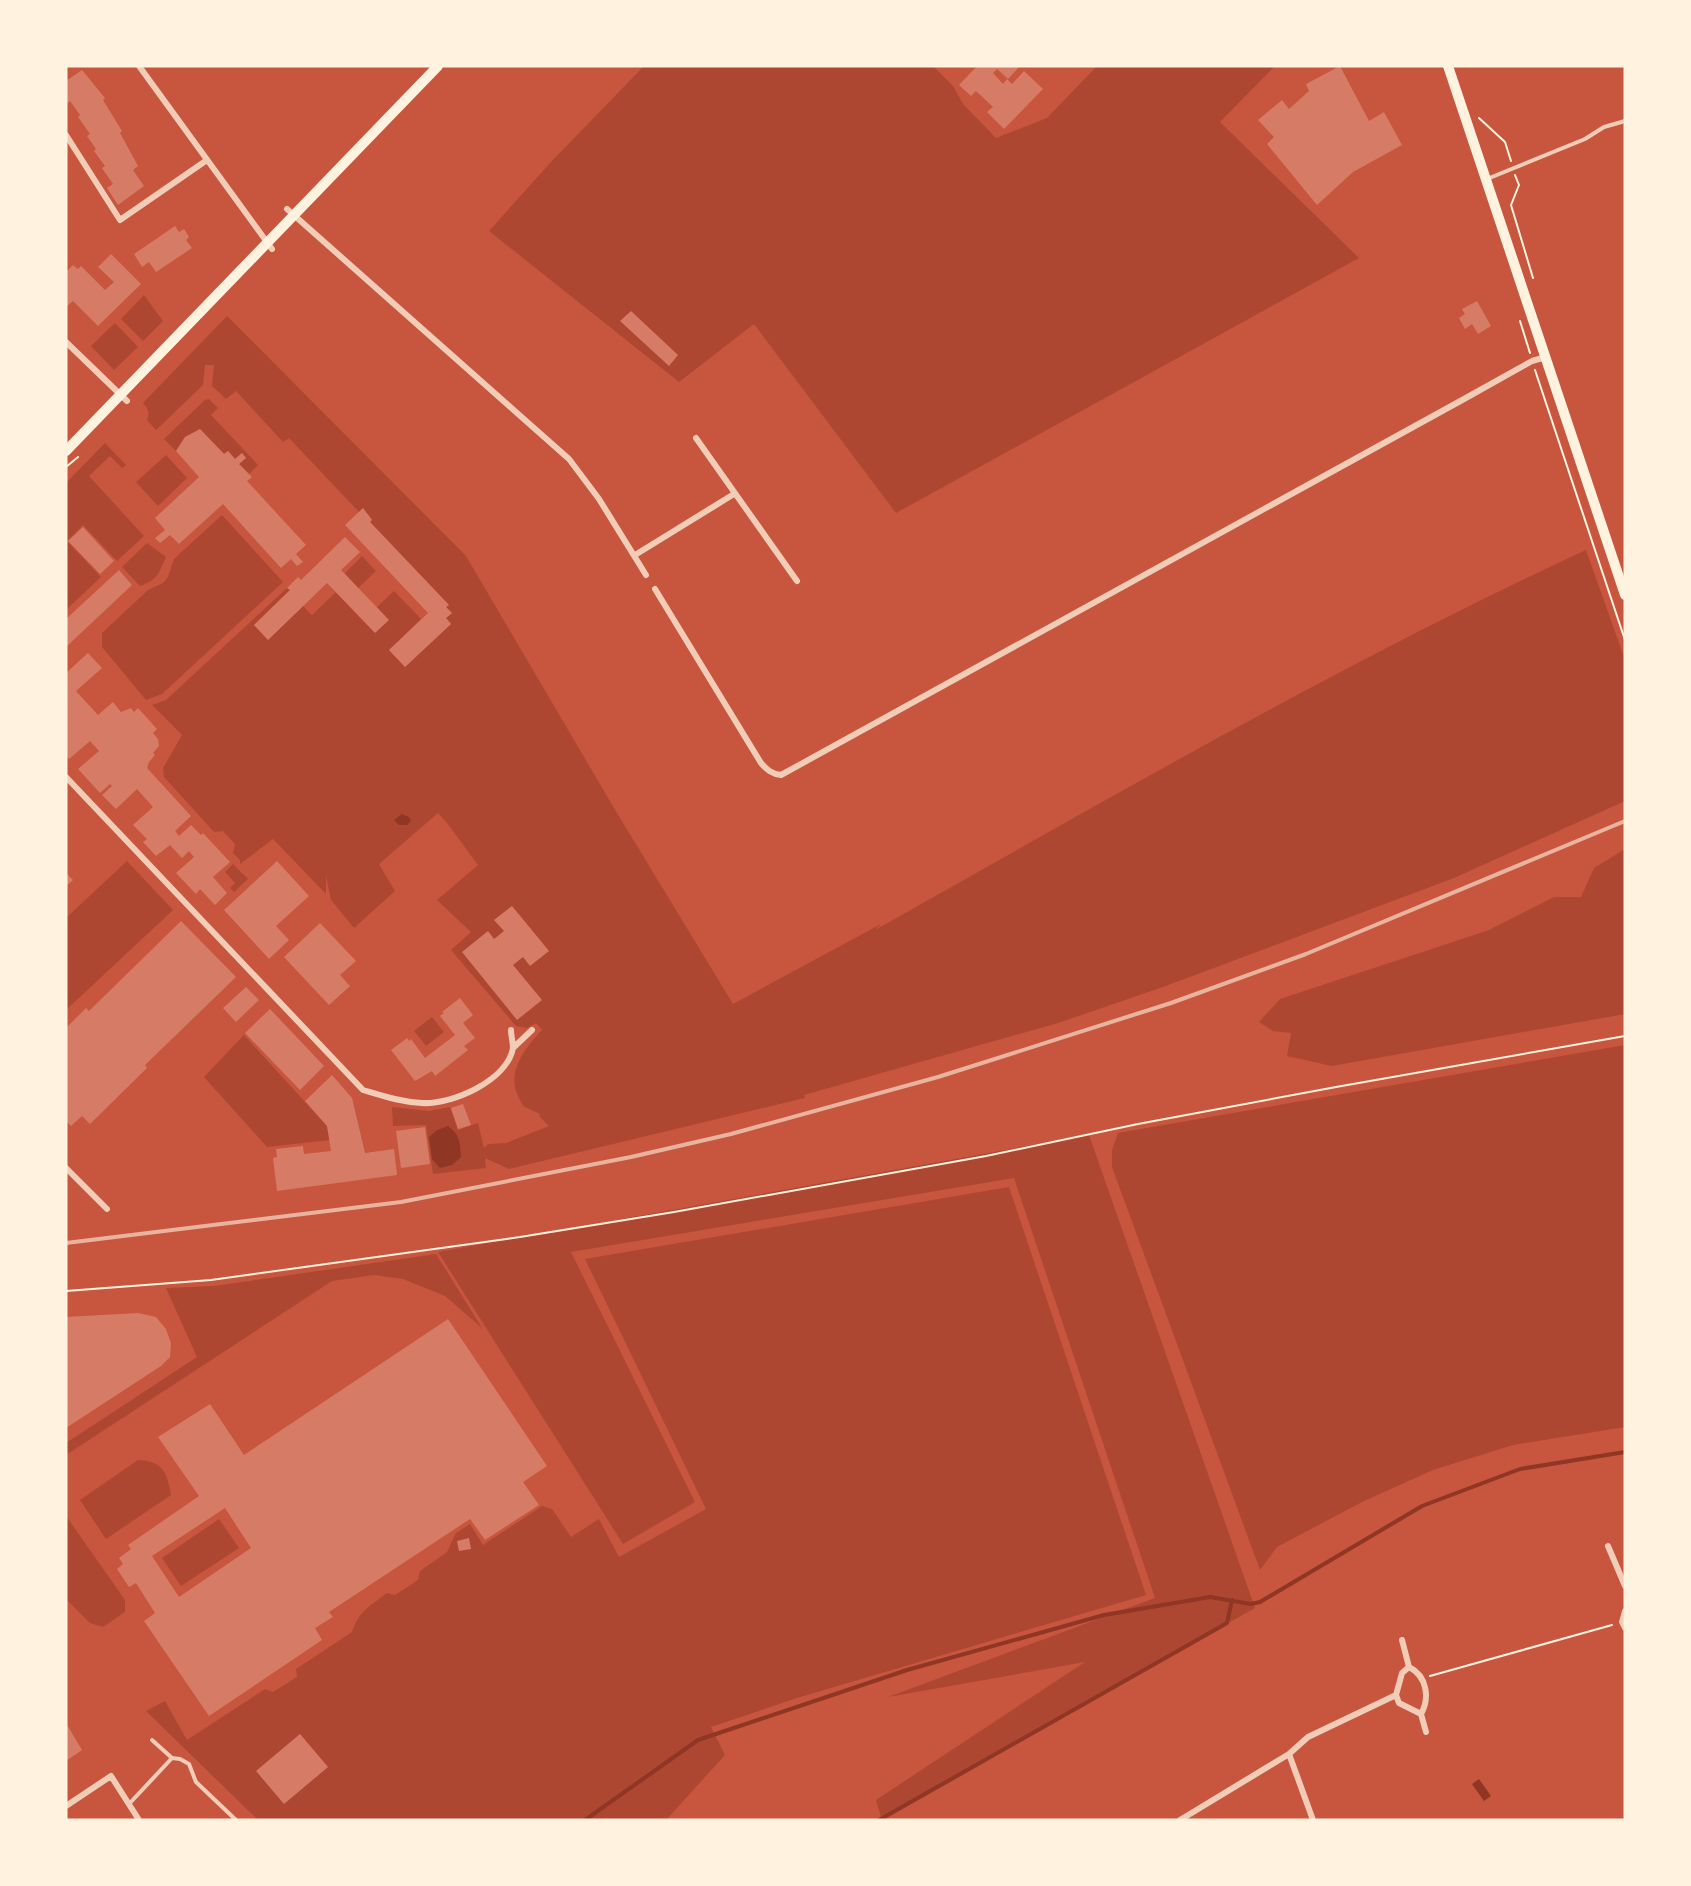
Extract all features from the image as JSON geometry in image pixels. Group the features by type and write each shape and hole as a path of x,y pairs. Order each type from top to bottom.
{"main road":[{"path":"1448,66 1625,595"},
{"path":"66,451 124,398 270,246 290,212 440,68"}],"street":[{"path":"139,66 270,246"},
{"path":"66,135 120,220 207,160"},
{"path":"290,212 569,459 599,499 646,575"},
{"path":"66,342 124,398"},
{"path":"655,589 767,770 775,775 781,775 1532,361 1546,357"},
{"path":"696,438 797,581"},
{"path":"635,555 734,494"},
{"path":"66,777 363,1090 399,1101 440,1103 468,1094 489,1079 507,1061 513,1048 532,1030"},
{"path":"511,1030 513,1048"},
{"path":"66,1168 107,1209"},
{"path":"1608,1546 1625,1586"},
{"path":"1624,1625 1625,1611"},
{"path":"1402,1640 1409,1667 1419,1674 1426,1690 1427,1703 1420,1714"},
{"path":"1409,1667 1402,1673 1396,1695 1400,1703 1420,1714 1426,1732"},
{"path":"1180,1820 1289,1754 1308,1737 1396,1695"},
{"path":"1289,1754 1312,1820"},
{"path":"66,1806 111,1776 139,1820"}],"lane":[{"path":"1486,179 1625,121"},
{"path":"152,1740 172,1758 189,1764 196,1782 236,1820"},
{"path":"129,1804 172,1758"}],"path":[{"path":"1479,118 1504,142 1513,167 1518,184 1511,205 1533,279"},
{"path":"1519,319 1625,640"},
{"path":"66,1291 211,1280 663,1214 986,1156 1138,1124 1336,1087 1625,1036"},
{"path":"1422,1679 1624,1625"}],"shaded area":[{"path":"644,66 933,66 953,86 963,104 996,138 1047,118 1097,66 1275,66 1220,122 1359,258 896,513 754,324 679,382 489,231 551,162"},
{"path":"144,295 163,321 143,341 121,319"},
{"path":"227,316 466,556 614,808 733,1004 881,924 875,930 1316,685 1495,593 1586,550 1625,660 1625,801 1454,878 1163,987 1058,1023 804,1095 805,1098 509,1169 485,1158 486,1168 433,1174 426,1125 393,1126 392,1107 429,1111 450,1107 458,1130 478,1123 484,1148 488,1144 506,1143 549,1126 539,1116 540,1114 523,1106 517,1094 514,1079 518,1063 526,1049 542,1030 536,1023 527,1028 516,1026 451,950 471,932 437,900 478,865 438,813 379,864 395,891 354,928 331,900 326,875 326,894 273,839 240,864 240,860 233,853 235,844 223,831 214,832 164,777 163,768 182,735 152,705 166,700 287,588 290,590 254,625 268,640 303,606 312,615 336,592 388,620 377,607 394,591 421,619 389,650 405,667 451,624 446,618 452,613 446,607 448,604 370,522 372,519 363,509 359,512 289,438 283,442 236,391 226,399 212,386 214,365 205,365 203,385 156,430 147,420 148,411 143,403"},
{"path":"115,323 138,347 114,370 91,346"},
{"path":"209,399 218,408 211,415 258,465 249,474 239,464 246,458 242,453 235,459 228,451 224,454 200,429 185,437 176,451 164,439 205,400"},
{"path":"105,443 126,465 122,468 110,456 89,476 144,536 117,561 83,525 67,541 101,577 66,610 66,483"},
{"path":"166,455 187,478 158,506 136,482"},
{"path":"222,515 283,582 162,694 146,700 102,647 102,633 148,590 163,583 168,577 174,559"},
{"path":"147,543 166,557 154,578 140,586 122,567"},
{"path":"362,556 376,571 358,588 345,573"},
{"path":"402,814 409,817 411,821 407,825 399,825 394,820"},
{"path":"1625,849 1625,1014 1332,1066 1287,1056 1291,1033 1273,1031 1259,1022 1280,999 1489,930 1554,897 1581,897 1594,868"},
{"path":"127,861 173,910 66,1010 66,918"},
{"path":"233,864 248,879 234,892 230,888 235,883 225,872"},
{"path":"432,1017 444,1032 426,1046 414,1031"},
{"path":"244,1035 327,1126 330,1140 267,1147 204,1077"},
{"path":"1625,1045 1625,1427 1513,1445 1433,1470 1362,1502 1277,1547 1260,1570 1112,1167 1112,1150 1118,1133"},
{"path":"448,1126 459,1139 461,1157 452,1165 440,1168 432,1159 429,1137 437,1130"},
{"path":"1089,1135 1255,1608 881,1817 876,1800 1085,1662 888,1697 1155,1598 1014,1178 571,1252 695,1502 623,1544 438,1252"},
{"path":"1009,1187 1146,1595 797,1698 711,1727 725,1755 666,1820 258,1820 146,1711 165,1701 187,1740 265,1689 273,1692 297,1677 296,1669 352,1632 358,1619 370,1606 387,1593 395,1595 418,1580 420,1571 447,1552 456,1533 470,1524 483,1545 542,1506 552,1509 571,1537 599,1519 619,1557 706,1509 585,1259"},
{"path":"436,1254 482,1328 445,1296 403,1279 374,1275 332,1281 66,1455 66,1443 197,1357 166,1288 214,1286"},
{"path":"138,1460 153,1463 162,1469 168,1480 171,1495 106,1539 80,1500"},
{"path":"66,1516 125,1600 125,1612 103,1627 90,1623 66,1599"},
{"path":"219,1519 239,1548 181,1586 162,1558"},
{"path":"1479,1779 1491,1796 1484,1801 1472,1784"}],"building":[{"path":"977,66 1020,66 1008,79 997,69 993,73 1003,84 1007,79 1012,84 1024,71 1043,89 1004,129 987,112 993,107 976,91 971,96 959,85"},
{"path":"1340,66 1369,121 1384,112 1402,145 1353,172 1317,205 1267,144 1274,137 1258,120 1282,100 1289,109 1309,91 1306,84"},
{"path":"82,70 105,98 103,100 122,131 120,133 138,166 133,170 144,186 118,205 107,188 113,184 102,168 105,166 87,136 90,134 78,117 80,115 70,101 68,103 66,100 66,81"},
{"path":"175,226 179,232 184,229 189,237 186,240 192,248 156,272 149,262 142,267 134,254"},
{"path":"111,254 141,284 98,326 73,301 66,307 66,272 73,265 78,269 81,266 105,290 114,282 98,267"},
{"path":"1477,301 1491,326 1478,334 1472,324 1465,329 1459,318 1465,314 1462,309"},
{"path":"631,311 678,355 669,366 620,321"},
{"path":"200,429 224,454 228,451 235,459 242,453 246,458 239,464 252,477 247,481 306,545 296,554 303,562 297,566 291,559 281,568 223,504 179,544 170,535 160,543 155,538 165,530 155,518 199,477 176,451 185,437"},
{"path":"363,508 372,520 370,522 449,605 446,607 452,613 446,618 451,624 405,667 389,650 428,613 345,525"},
{"path":"83,527 114,561 100,574 68,541"},
{"path":"345,537 360,552 341,570 389,620 375,633 327,583 268,640 254,625 290,590 287,588 298,577 301,580"},
{"path":"119,570 132,585 66,647 66,619"},
{"path":"88,653 102,668 76,691 98,715 113,702 121,712 131,708 134,712 138,708 157,729 153,733 158,739 159,746 153,753 155,755 147,768 191,816 175,831 179,836 191,825 201,835 203,833 230,862 213,877 227,893 215,905 200,889 196,894 176,873 194,857 189,851 182,858 170,845 156,856 143,842 147,839 133,825 153,807 137,789 116,809 102,795 112,786 110,784 100,793 78,769 99,751 90,741 69,759 66,755 66,673"},
{"path":"277,861 309,896 276,926 289,940 269,959 224,910"},
{"path":"66,873 73,880 66,886"},
{"path":"512,906 549,951 530,966 523,957 513,965 542,1000 517,1020 462,952 488,931 494,939 504,931 494,920"},
{"path":"181,921 236,977 145,1065 147,1068 90,1124 82,1116 71,1126 66,1121 66,1028 86,1008 89,1011"},
{"path":"320,923 356,961 340,975 350,986 329,1005 284,957"},
{"path":"246,987 259,1000 236,1022 223,1008"},
{"path":"460,998 473,1015 463,1023 475,1038 464,1046 468,1050 435,1076 432,1071 415,1081 391,1050 407,1038 409,1041 411,1039 425,1058 455,1035 440,1016"},
{"path":"270,1009 324,1066 300,1090 245,1033"},
{"path":"332,1075 352,1098 365,1153 394,1149 397,1175 277,1191 273,1158 277,1157 276,1149 303,1146 304,1154 331,1151 327,1126 305,1101"},
{"path":"463,1104 471,1125 458,1129 451,1108"},
{"path":"425,1127 430,1164 401,1168 396,1131"},
{"path":"138,1313 156,1317 166,1329 171,1343 170,1357 161,1366 66,1428 66,1317"},
{"path":"448,1319 547,1466 523,1482 539,1505 485,1540 470,1519 329,1612 333,1617 315,1628 322,1640 209,1716 144,1621 155,1613 136,1583 129,1587 117,1569 123,1564 119,1558 131,1549 128,1545 199,1496 158,1437 210,1404 244,1455","holes":["225,1508 251,1548 179,1597 152,1556"]},
{"path":"469,1538 471,1549 459,1551 457,1541"},
{"path":"66,1723 82,1750 66,1761"},
{"path":"300,1734 328,1767 284,1804 256,1771"}],"waterway":[{"path":"585,1820 698,1740 907,1670 1104,1615 1210,1597 1251,1604 1260,1602 1422,1506 1520,1469 1625,1452"},
{"path":"879,1820 1227,1623 1232,1600"}],"railway":[{"path":"66,1243 401,1202 631,1157 731,1134 938,1077 1171,1003 1306,954 1625,821"}]}
